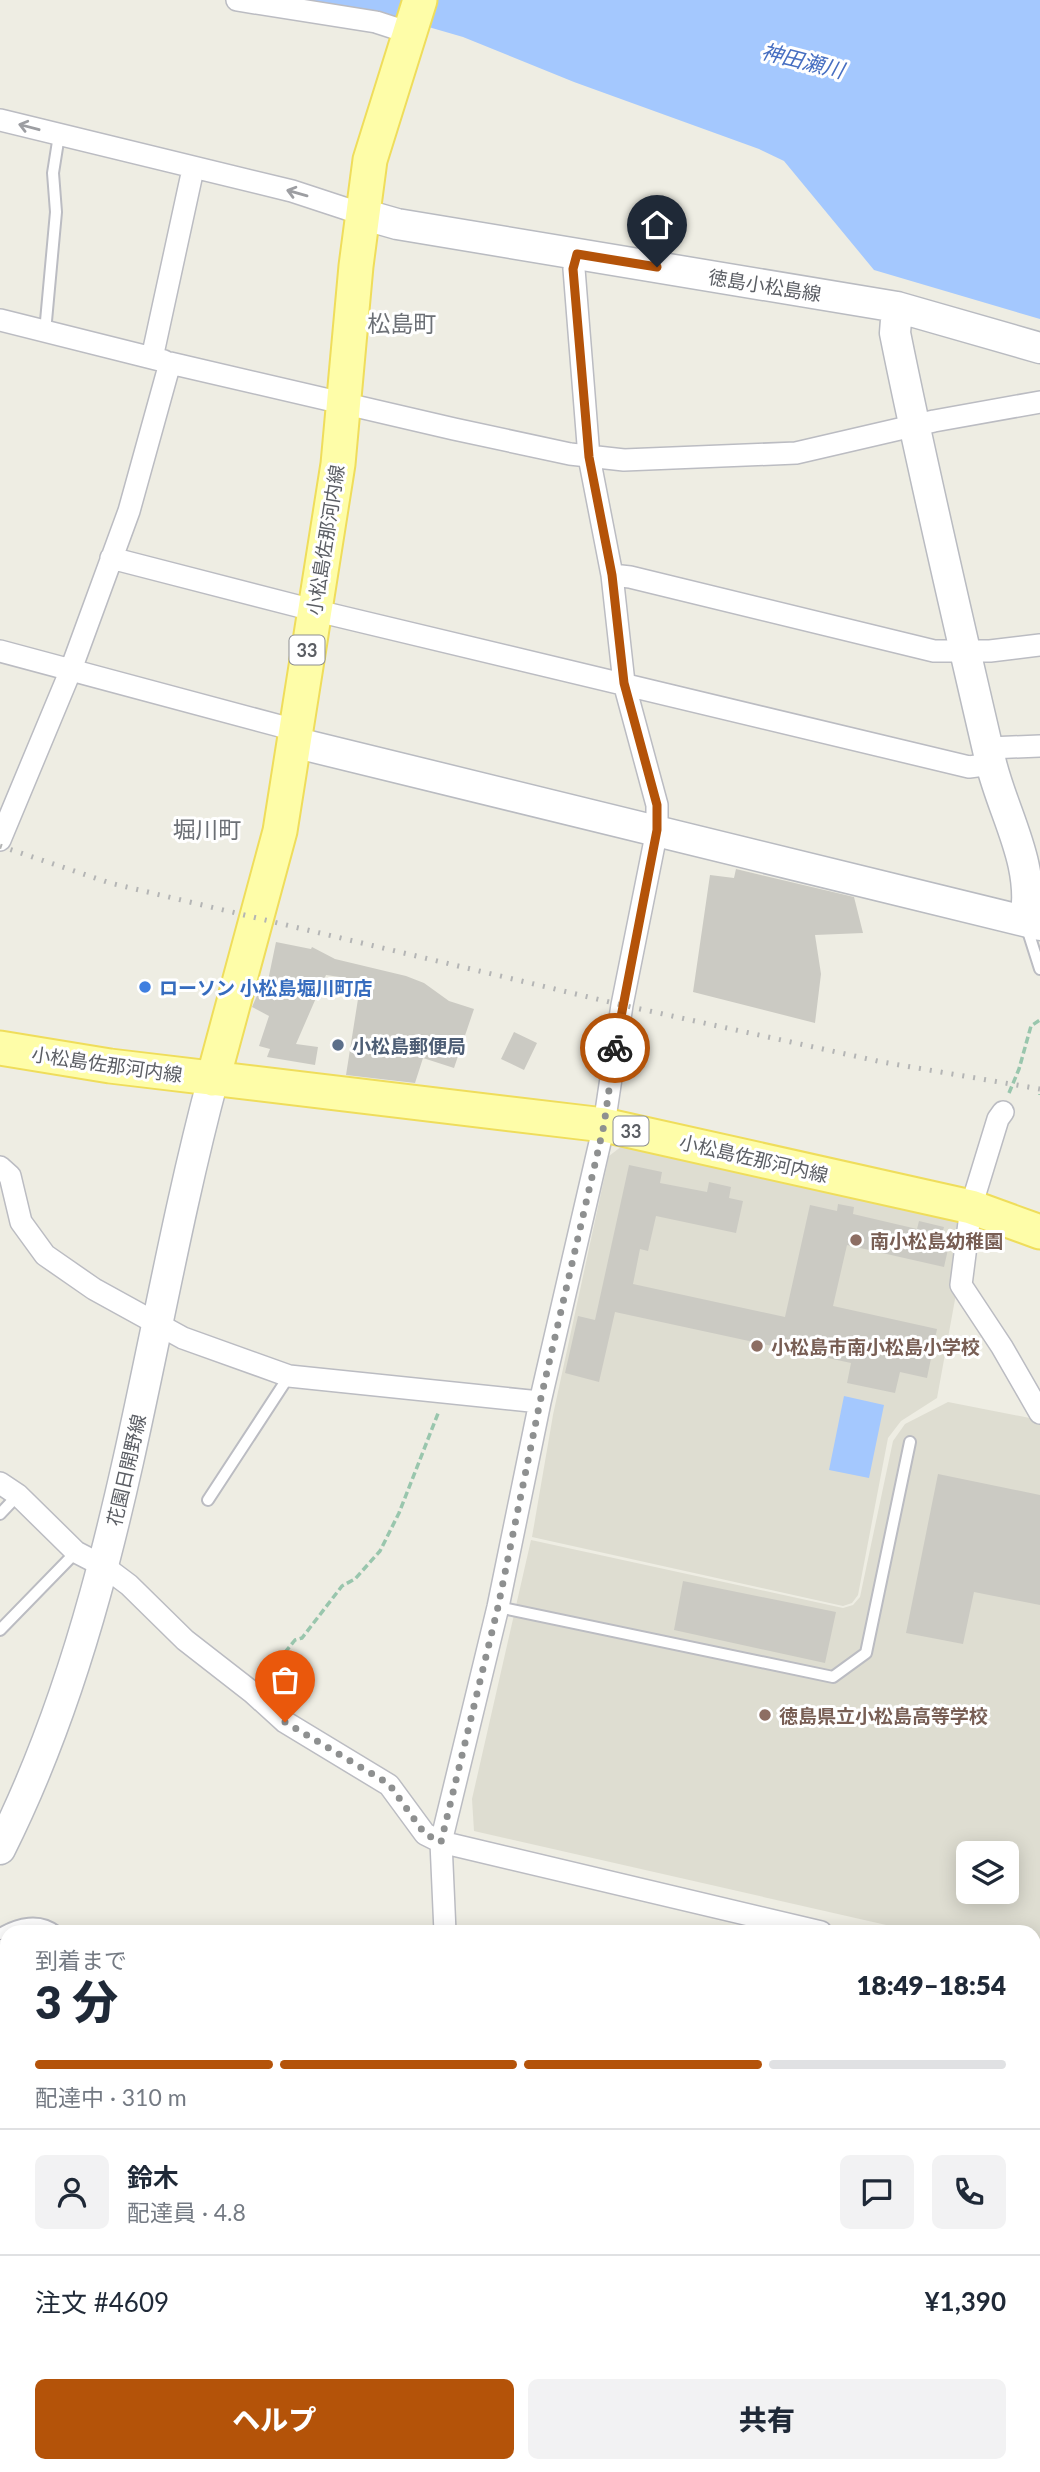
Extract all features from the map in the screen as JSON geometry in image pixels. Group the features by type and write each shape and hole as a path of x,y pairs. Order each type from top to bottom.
{"main road":[{"name":"小松島佐那河内線","path":"213,1079 280,831 338,464 342,401 370,160 414,20"},
{"name":"徳島小松島線","path":"362,214 397,224 897,307 1040,348"},
{"path":"294,736 1032,923 1030,897 1033,870 990,756 964,653 895,333 897,307"},
{"name":"小松島佐那河内線","path":"0,1048 213,1079 604,1125 971,1207 1040,1232"},
{"name":"花園日開野線","path":"0,1850 21,1808 71,1678 104,1567 199,1132 213,1079"}],"street":[{"path":"237,0 376,22 414,20"},
{"path":"0,120 292,191 362,214"},
{"path":"0,840 70,672 129,511 161,360 193,169"},
{"path":"445,1925 441,1842 498,1607 540,1402 604,1125 622,1005 657,830 657,805 624,683 612,575 589,457 573,269 577,254"},
{"path":"0,320 454,429 589,457 624,460 796,453 914,426 1040,402"},
{"path":"111,558 313,610 969,766 990,756 1040,746"},
{"path":"612,575 630,577 934,651 964,653 1040,645"},
{"path":"0,651 294,736"},
{"path":"1003,1112 998,1119 971,1207 961,1285 1003,1347 1040,1413"},
{"path":"0,1167 10,1177 21,1222 45,1255 94,1289 183,1338 289,1376 540,1402"},
{"path":"0,1483 18,1495 76,1552 129,1584 185,1640 253,1693 285,1722 389,1784 425,1834 441,1842 791,1925"}],"lane":[{"path":"45,332 56,212 52,173 59,135"},
{"path":"1032,923 1040,969"},
{"path":"208,1500 289,1376"},
{"path":"498,1607 833,1677 866,1653 911,1442"},
{"path":"0,1514 18,1495"},
{"path":"0,1630 76,1552"},
{"path":"23,1925 48,1925"}],"path":[{"path":"1003,1112 1031,1026 1040,1020"},
{"path":"253,1693 295,1640 302,1638 342,1586 355,1579 380,1551 399,1513 446,1392"}],"shaded area":[{"name":"小松島市南小松島小学校","path":"622,1146 965,1220 956,1294 937,1398 901,1421 888,1438 858,1595 852,1603 843,1606 532,1537 553,1415 609,1156"},
{"name":"徳島県立小松島高等学校","path":"948,1402 1040,1420 1040,1925 886,1925 474,1831 472,1799 531,1540 843,1608 853,1605 860,1597 893,1441 905,1424"}],"water":[{"name":"神田瀬川","path":"284,0 1040,0 1040,319 874,270 784,161 759,149 574,82 463,37 394,17"},
{"path":"844,1396 884,1405 869,1478 829,1470"}],"building":[{"path":"736,869 854,897 863,933 815,935 821,974 815,1023 693,992 710,875 734,878"},
{"path":"276,942 311,949 312,947 335,959 406,976 424,983 449,1001 474,1009 454,1068 423,1058 415,1083 346,1075 361,980 326,975 296,1044 318,1047 315,1065 267,1057 270,1049 259,1046 269,1016 252,1007 259,991 265,995"},
{"path":"514,1032 537,1043 524,1070 501,1059"},
{"path":"629,1165 662,1172 660,1183 707,1192 709,1182 731,1187 729,1198 743,1201 736,1233 656,1216 648,1251 640,1249 633,1284 785,1317 810,1205 837,1211 838,1204 854,1207 853,1214 917,1229 919,1221 944,1227 942,1234 951,1236 944,1267 847,1245 833,1306 937,1329 927,1378 900,1372 895,1393 847,1383 851,1363 615,1312 599,1382 565,1373 578,1316 595,1320"},
{"path":"938,1474 1040,1495 1040,1605 974,1592 963,1644 906,1633"},
{"path":"683,1581 836,1612 825,1663 674,1630"}],"railway":[{"path":"0,846 110,883 622,1005 882,1062 1040,1089"}],"way so far":[{"path":"285,1722 332,1753 389,1784 425,1834 441,1842 498,1607 540,1402 604,1125 615,1048"}],"place":[{"name":"ローソン 小松島堀川町店","path":"145,987"},
{"name":"小松島郵便局","path":"338,1045"},
{"name":"南小松島幼稚園","path":"856,1240"},
{"name":"小松島市南小松島小学校","path":"757,1346"},
{"name":"徳島県立小松島高等学校","path":"765,1715"}],"district":[{"name":"松島町","path":"402,323"},
{"name":"堀川町","path":"207,829"}],"route":[{"path":"615,1048 657,830 657,805 624,683 612,575 585,428 573,269 577,254 657,267"}]}
